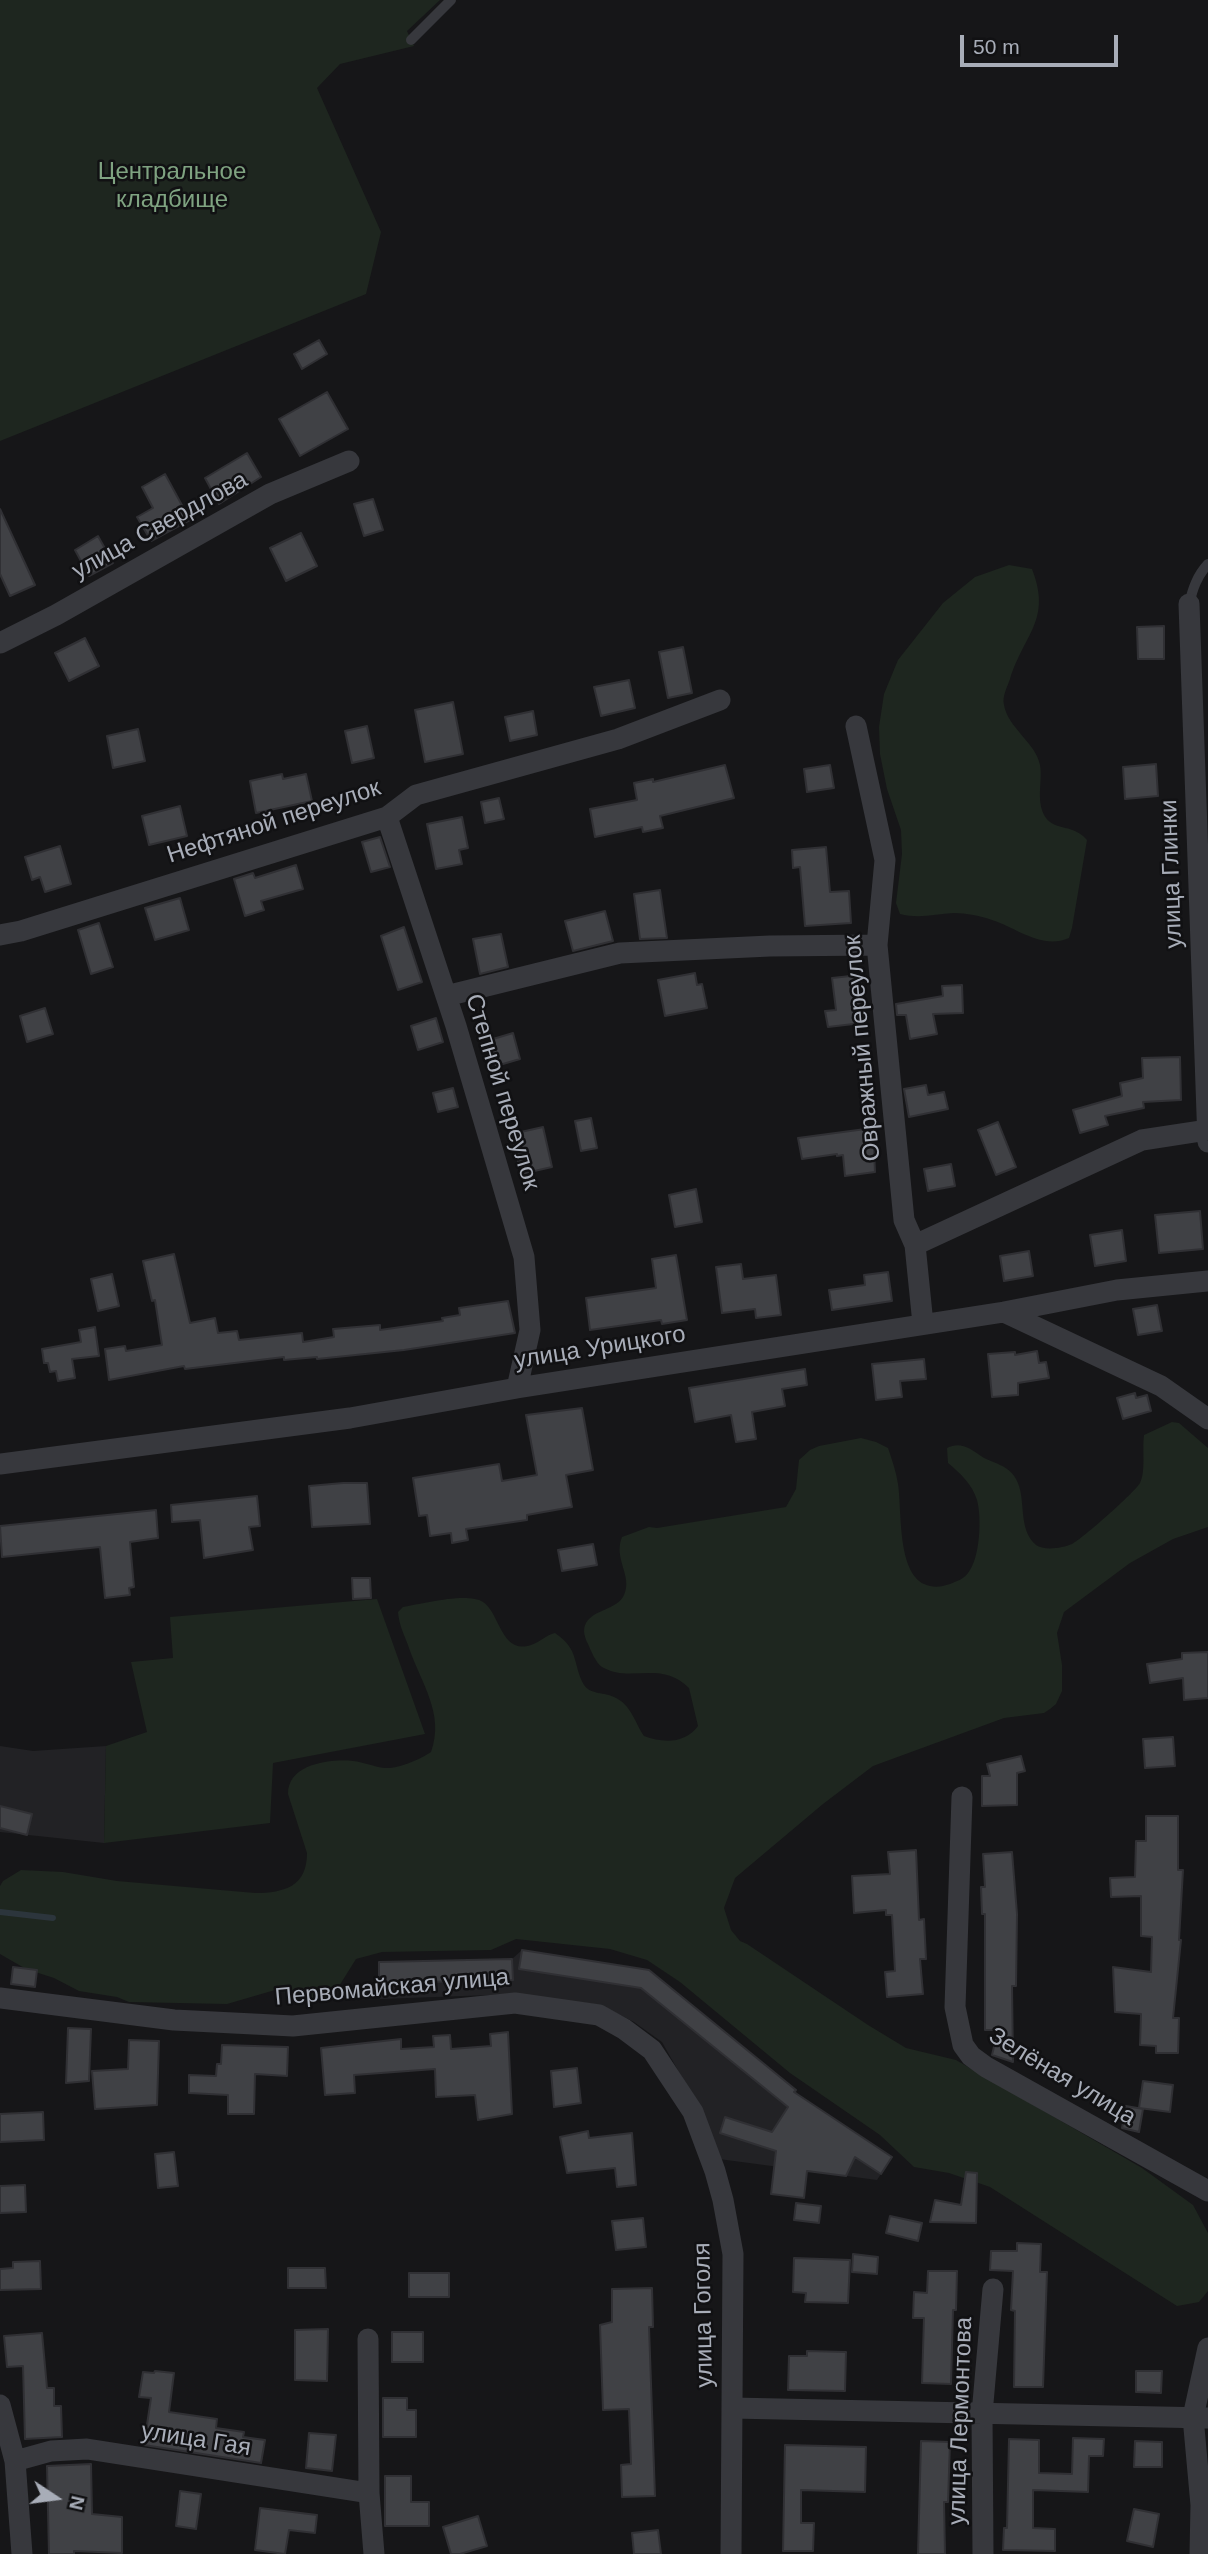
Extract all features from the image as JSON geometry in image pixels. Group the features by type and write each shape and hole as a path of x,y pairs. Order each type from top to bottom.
{"street":[{"name":"улица Свердлова","path":"0,643 270,494 348,461"},
{"name":"улица Глинки","path":"1189,604 1208,1134"},
{"name":"Нефтяной переулок","path":"0,935 21,931 387,817 416,795 618,738 720,700"},
{"name":"Овражный переулок","path":"856,726 885,860 877,945 904,1220 915,1245 923,1324"},
{"name":"Степной переулок","path":"387,817 446,996 524,1257 530,1330 517,1388"},
{"path":"446,996 620,953 770,946 877,945"},
{"path":"915,1245 1142,1140 1208,1134"},
{"name":"улица Урицкого","path":"0,1464 350,1418 517,1388 1004,1312 1117,1290 1208,1281"},
{"path":"1004,1312 1161,1386 1208,1419"},
{"name":"Зелёная улица","path":"962,1797 955,2007 962,2045 986,2067 1208,2191"},
{"name":"Первомайская улица","path":"0,1998 174,2020 293,2026 515,2003 599,2015 652,2050"},
{"name":"улица Гоголя","path":"652,2050 693,2112 715,2171 733,2254 731,2554"},
{"name":"улица Лермонтова","path":"983,2554 982,2414 993,2289"},
{"path":"368,2339 369,2493 374,2554"},
{"path":"1200,2554 1200,2418 1208,2348"},
{"path":"0,2405 15,2461 22,2554"},
{"path":"732,2408 1200,2418"},
{"name":"улица Гая","path":"15,2461 51,2451 87,2449 369,2493"}],"lane":[{"path":"411,40 451,0"},
{"path":"1189,604 1200,573 1208,564"}],"shaded area":[{"path":"0,1746 33,1751 106,1746 104,1843 0,1832"},
{"path":"522,1950 652,1972 796,2090 797,2094 892,2157 877,2180 719,2159 694,2099 662,2042 634,2022 600,2005 519,1994 380,1999 379,1962 512,1959"}],"green space":[{"name":"Центральное кладбище","path":"0,0 440,0 407,31 414,46 340,64 317,88 381,232 366,294 0,441"},
{"path":"1009,565 1032,569 1039,601 1034,626 1016,663 1005,692 1004,705 1011,721 1033,750 1040,765 1041,805 1046,818 1055,825 1077,832 1087,840 1072,928 1069,938 1059,941 1039,940 973,915 900,914 896,903 902,854 901,830 887,789 880,754 879,727 884,694 898,660 943,603 975,577"},
{"path":"1172,1422 1179,1423 1208,1448 1208,1527 1173,1539 1130,1563 1064,1612 1057,1633 1062,1665 1062,1691 1056,1704 1044,1713 1004,1718 873,1766 735,1878 724,1908 731,1930 740,1941 868,2025 906,2048 956,2060 1142,2168 1193,2205 1208,2233 1208,2291 1199,2302 1177,2306 990,2187 949,2173 914,2167 880,2135 790,2073 680,1982 647,1960 610,1949 516,1939 491,1950 382,1952 356,1959 336,1991 315,2000 275,1990 227,2004 129,2002 117,1997 79,1991 54,1978 26,1969 0,1954 0,1886 3,1881 21,1870 63,1872 117,1881 255,1893 285,1889 298,1880 306,1864 307,1853 288,1794 295,1776 312,1766 333,1761 396,1767 431,1752 435,1738 433,1712 401,1626 398,1612 403,1607 444,1600 476,1599 489,1607 507,1639 513,1644 531,1645 555,1633 572,1651 580,1677 587,1688 610,1695 625,1704 644,1736 666,1741 680,1739 698,1726 689,1688 678,1679 667,1675 613,1672 602,1667 585,1637 585,1626 590,1618 616,1604 624,1595 626,1581 620,1553 622,1537 649,1527 657,1528 786,1507 796,1489 799,1460 819,1446 861,1438 888,1448 897,1479 902,1539 909,1567 915,1577 924,1584 943,1586 962,1578 972,1567 980,1527 975,1494 948,1463 947,1448 965,1446 1009,1470 1019,1487 1024,1522 1030,1538 1039,1547 1059,1548 1078,1540 1136,1488 1143,1473 1144,1435"},
{"path":"377,1599 425,1734 273,1763 270,1823 104,1843 106,1746 147,1732 131,1662 173,1658 170,1617"}],"building":[{"path":"319,340 327,354 302,369 294,354"},
{"path":"327,392 348,429 300,456 279,419"},
{"path":"247,453 261,477 219,504 205,478"},
{"path":"165,474 190,520 151,541 137,517 153,508 142,487"},
{"path":"373,499 383,530 364,536 354,504"},
{"path":"0,509 35,585 10,596 0,574"},
{"path":"301,533 317,566 286,581 270,548"},
{"path":"98,536 113,563 89,576 75,550"},
{"path":"1164,626 1164,659 1138,659 1137,627"},
{"path":"85,638 99,666 69,681 55,653"},
{"path":"683,647 692,693 668,698 659,652"},
{"path":"629,680 635,708 601,716 594,687"},
{"path":"453,702 463,754 425,762 415,710"},
{"path":"533,711 537,735 510,741 505,717"},
{"path":"367,726 374,758 352,763 345,731"},
{"path":"138,729 145,761 113,768 107,736"},
{"path":"1156,764 1158,796 1125,799 1123,767"},
{"path":"725,765 734,798 660,816 663,828 643,832 642,827 595,837 590,809 637,800 634,783 653,779 653,782"},
{"path":"830,765 834,788 807,792 804,769"},
{"path":"282,774 283,779 306,774 312,801 256,813 250,781"},
{"path":"499,798 504,819 485,823 481,802"},
{"path":"180,806 187,836 149,845 142,816"},
{"path":"462,817 468,848 459,850 462,864 436,869 427,824"},
{"path":"380,837 390,867 371,872 362,842"},
{"path":"60,846 71,884 45,892 40,877 32,880 25,857"},
{"path":"826,847 830,892 849,891 851,923 805,926 800,867 793,868 792,850"},
{"path":"296,865 303,889 261,901 264,910 245,916 234,879 253,873 255,878"},
{"path":"660,890 667,938 640,939 634,894"},
{"path":"180,898 189,930 155,940 145,908"},
{"path":"605,911 613,941 573,951 565,921"},
{"path":"99,923 113,967 91,974 78,930"},
{"path":"404,927 422,982 398,990 381,936"},
{"path":"501,934 508,967 480,974 473,939"},
{"path":"695,973 697,985 702,984 707,1008 665,1016 658,980"},
{"path":"860,975 862,1023 828,1027 825,1011 836,1010 832,978"},
{"path":"962,985 963,1013 933,1014 937,1034 910,1039 906,1015 897,1015 896,1004 943,996 942,986"},
{"path":"45,1008 53,1034 27,1042 20,1016"},
{"path":"436,1018 443,1042 418,1050 411,1026"},
{"path":"513,1033 520,1059 496,1066 490,1045 495,1044 493,1039"},
{"path":"1180,1057 1181,1100 1143,1102 1144,1108 1105,1116 1108,1125 1080,1133 1073,1110 1122,1096 1120,1083 1143,1078 1142,1058"},
{"path":"926,1085 928,1095 944,1092 948,1109 909,1117 904,1089"},
{"path":"453,1088 458,1107 438,1112 433,1093"},
{"path":"591,1118 597,1148 581,1151 575,1121"},
{"path":"998,1122 1016,1167 996,1175 978,1130"},
{"path":"543,1127 552,1167 521,1174 512,1134"},
{"path":"873,1128 875,1172 845,1176 843,1155 802,1159 798,1138"},
{"path":"951,1164 955,1186 928,1191 924,1169"},
{"path":"696,1189 702,1222 675,1227 669,1195"},
{"path":"1200,1211 1203,1249 1159,1253 1155,1215"},
{"path":"1122,1230 1126,1261 1095,1266 1090,1235"},
{"path":"1029,1251 1033,1276 1004,1281 1000,1256"},
{"path":"174,1254 190,1323 215,1318 218,1333 237,1331 239,1340 302,1333 303,1342 334,1337 333,1329 380,1325 380,1330 443,1321 442,1318 460,1315 459,1308 508,1301 515,1333 404,1350 317,1359 284,1360 284,1357 185,1369 184,1366 109,1380 105,1349 125,1346 126,1351 162,1345 155,1300 152,1301 143,1261"},
{"path":"676,1255 687,1320 662,1324 661,1320 590,1330 586,1298 656,1288 652,1259"},
{"path":"741,1264 743,1279 776,1275 781,1315 756,1318 755,1309 722,1313 716,1267"},
{"path":"888,1272 892,1301 832,1310 829,1290 865,1285 864,1275"},
{"path":"112,1274 119,1306 98,1311 91,1279"},
{"path":"1157,1305 1162,1331 1138,1335 1133,1309"},
{"path":"95,1327 99,1356 72,1359 75,1378 58,1381 56,1371 50,1372 48,1363 44,1363 42,1349 81,1342 79,1330"},
{"path":"1037,1351 1039,1363 1046,1362 1049,1378 1018,1383 1018,1395 992,1397 988,1354 1015,1352 1015,1355"},
{"path":"924,1359 926,1379 900,1381 902,1397 876,1400 872,1364"},
{"path":"805,1369 807,1385 782,1389 785,1406 752,1412 756,1439 736,1442 731,1415 695,1422 689,1388"},
{"path":"1135,1393 1136,1398 1147,1395 1151,1411 1123,1419 1117,1398"},
{"path":"582,1408 593,1470 566,1475 572,1507 527,1515 527,1520 466,1529 468,1540 452,1543 451,1533 430,1536 427,1515 419,1516 413,1478 499,1464 502,1481 537,1475 526,1415"},
{"path":"367,1483 370,1524 312,1527 309,1486"},
{"path":"257,1496 260,1526 249,1527 253,1550 204,1558 200,1520 172,1522 171,1505"},
{"path":"156,1510 158,1538 130,1542 134,1587 129,1588 130,1595 105,1598 100,1547 2,1557 0,1526"},
{"path":"593,1544 597,1565 562,1571 558,1550"},
{"path":"352,1578 370,1578 371,1598 353,1599"},
{"path":"1208,1652 1208,1698 1184,1700 1183,1678 1150,1683 1147,1664 1182,1659 1182,1653"},
{"path":"1173,1737 1175,1766 1145,1768 1143,1739"},
{"path":"1021,1756 1025,1771 1017,1773 1017,1805 982,1806 982,1776 990,1776 987,1764"},
{"path":"0,1806 32,1814 27,1835 0,1828"},
{"path":"1146,1816 1178,1816 1178,1870 1183,1870 1181,1940 1173,2018 1179,2018 1178,2053 1156,2053 1156,2046 1140,2045 1141,2014 1115,2012 1113,1967 1151,1972 1152,1937 1141,1936 1141,1896 1111,1897 1110,1878 1135,1877 1136,1841 1146,1841"},
{"path":"916,1850 919,1920 924,1919 926,1959 920,1959 923,1994 887,1997 885,1972 895,1971 892,1915 886,1915 886,1910 854,1913 852,1876 890,1874 888,1852"},
{"path":"1012,1852 1017,1914 1016,1986 1012,1986 1013,2062 992,2055 998,2030 985,2030 985,1914 982,1914 981,1887 985,1887 983,1854"},
{"path":"522,1950 649,1970 796,2090 794,2092 892,2157 881,2174 855,2157 846,2176 807,2171 804,2198 771,2194 776,2151 720,2133 725,2117 772,2132 788,2107 641,1988 519,1969"},
{"path":"512,1959 513,1980 379,1983 379,1962"},
{"path":"13,1967 37,1970 35,1987 11,1984"},
{"path":"68,2028 91,2029 89,2081 66,2083"},
{"path":"508,2032 512,2114 478,2120 475,2095 436,2097 435,2069 354,2075 355,2093 325,2095 321,2048 401,2039 401,2049 434,2047 433,2036 450,2035 451,2049 491,2046 490,2034"},
{"path":"129,2040 159,2041 157,2105 95,2109 92,2071 128,2069"},
{"path":"222,2045 288,2047 287,2076 255,2074 254,2114 228,2114 228,2095 189,2093 189,2075 216,2076 217,2064 221,2064"},
{"path":"577,2068 581,2103 554,2107 551,2071"},
{"path":"1143,2081 1173,2085 1170,2112 1139,2108"},
{"path":"1126,2106 1143,2109 1139,2132 1122,2128"},
{"path":"43,2112 44,2140 0,2142 0,2114"},
{"path":"588,2131 589,2138 632,2133 636,2185 617,2187 615,2168 567,2173 560,2137"},
{"path":"174,2152 178,2186 158,2188 155,2154"},
{"path":"966,2172 977,2173 976,2223 930,2222 935,2200 961,2205"},
{"path":"25,2185 26,2212 0,2213 0,2186"},
{"path":"796,2203 821,2206 819,2223 794,2220"},
{"path":"890,2216 922,2223 918,2241 886,2233"},
{"path":"643,2218 646,2247 616,2250 612,2221"},
{"path":"1017,2243 1041,2244 1040,2272 1047,2272 1043,2387 1014,2387 1015,2311 1011,2310 1013,2271 990,2270 991,2251 1017,2251"},
{"path":"853,2254 878,2257 877,2274 852,2272"},
{"path":"794,2258 850,2260 848,2303 805,2302 806,2293 793,2292"},
{"path":"40,2261 41,2289 0,2290 0,2269 13,2268 13,2262"},
{"path":"288,2268 325,2268 326,2288 288,2288"},
{"path":"928,2271 957,2271 951,2384 922,2383 924,2318 913,2318 914,2292 927,2293"},
{"path":"409,2273 449,2273 449,2297 409,2297"},
{"path":"652,2288 653,2327 649,2327 655,2496 622,2497 621,2465 631,2464 629,2409 603,2410 600,2325 612,2322 612,2289"},
{"path":"328,2329 327,2381 295,2380 295,2330"},
{"path":"392,2332 423,2332 423,2362 392,2362"},
{"path":"42,2333 47,2388 54,2388 54,2406 61,2406 62,2437 25,2439 23,2366 7,2367 4,2336"},
{"path":"807,2351 846,2352 845,2391 788,2390 789,2356 807,2356"},
{"path":"1136,2371 1162,2371 1161,2393 1136,2392"},
{"path":"143,2372 174,2373 169,2412 217,2419 216,2428 244,2432 243,2437 265,2440 261,2463 144,2445 151,2398 139,2397"},
{"path":"383,2398 407,2398 407,2410 416,2410 416,2437 383,2437"},
{"path":"309,2433 336,2435 332,2471 306,2468"},
{"path":"1073,2438 1104,2439 1103,2456 1089,2456 1088,2492 1033,2490 1033,2528 1055,2529 1055,2551 1003,2550 1004,2528 1007,2528 1009,2439 1039,2440 1039,2473 1072,2474"},
{"path":"921,2441 950,2442 948,2502 944,2502 945,2554 918,2554"},
{"path":"1135,2441 1162,2442 1162,2467 1134,2467"},
{"path":"785,2445 866,2447 865,2492 801,2490 801,2523 814,2523 813,2551 783,2551"},
{"path":"91,2464 92,2514 122,2517 122,2553 74,2551 74,2554 49,2554 47,2466"},
{"path":"385,2476 411,2476 411,2502 429,2502 429,2526 385,2526"},
{"path":"180,2491 201,2494 196,2529 176,2526"},
{"path":"260,2508 317,2515 315,2533 289,2530 285,2554 255,2550"},
{"path":"1134,2509 1159,2514 1153,2547 1127,2541"},
{"path":"478,2516 487,2546 451,2554 443,2527"},
{"path":"658,2530 661,2554 634,2554 632,2533"}],"waterway":[{"path":"0,1912 53,1918"}]}
